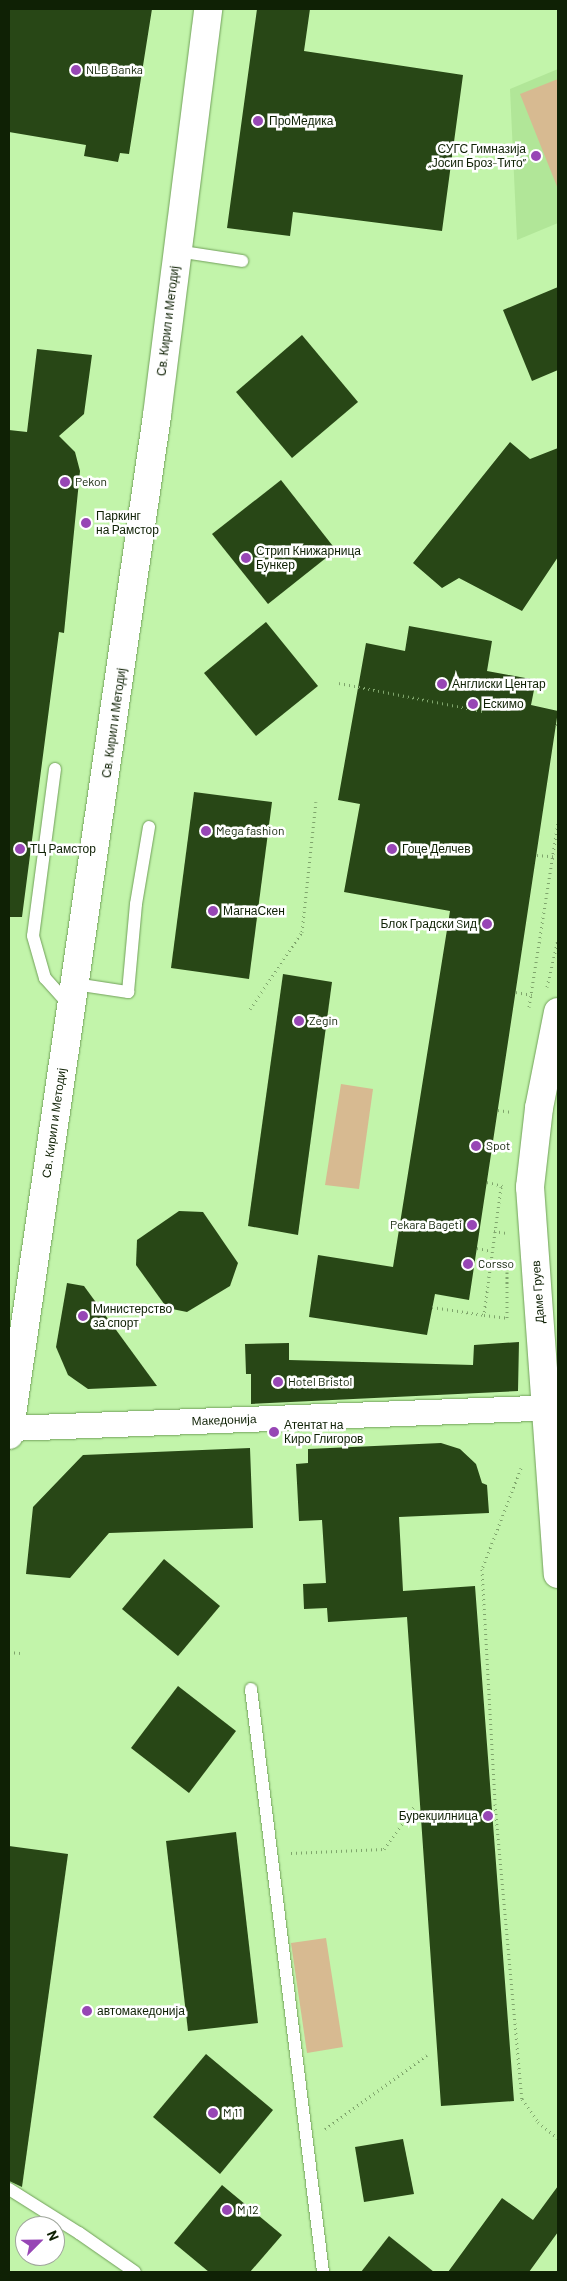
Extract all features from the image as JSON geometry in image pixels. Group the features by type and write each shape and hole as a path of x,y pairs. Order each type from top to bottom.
{"street":[{"name":"Св. Кирил и Методиј","path":"9,1432 74,996 157,415 208,9"},
{"name":"Даме Груев","path":"552,1020 538,1108 530,1187 552,1406 558,1574"},
{"name":"Македонија","path":"9,1432 552,1406"}],"lane":[{"path":"177,251 242,261"},
{"path":"55,768 34,936 45,978 74,996 128,992 136,904 149,827"},
{"path":"251,1690 323,2272"},
{"path":"9,2189 80,2233 135,2272"}],"path":[{"path":"339,683 482,711"},
{"path":"250,1009 302,932 316,802"},
{"path":"537,855 558,857"},
{"path":"516,992 552,1020"},
{"path":"488,1182 511,1188"},
{"path":"494,1230 507,1233"},
{"path":"477,1248 491,1251"},
{"path":"432,1307 484,1315"},
{"path":"521,1460 521,1469 482,1569 494,1784 522,2099 538,2122 558,2138"},
{"path":"9,1652 20,1653"},
{"path":"271,1854 384,1849 414,1807"},
{"path":"306,2142 427,2055"}],"shaded area":[{"name":"СУГС Гимназија „Јосип Броз-Тито”","path":"558,69 558,223 517,240 510,89"},
{"path":"558,79 558,189 520,94"},
{"path":"341,1084 373,1089 359,1189 325,1185"},
{"path":"326,1938 343,2047 307,2053 291,1943"}],"building":[{"name":"NLB Banka","path":"9,9 152,9 129,154 120,153 118,162 84,156 86,145 9,132"},
{"path":"257,9 310,9 304,51 463,75 442,231 293,212 290,236 227,228"},
{"path":"558,287 558,370 532,381 503,310"},
{"path":"302,335 358,402 292,458 236,392"},
{"name":"ТЦ Рамстор","path":"37,349 92,355 84,414 59,436 75,452 80,471 64,633 59,632 22,917 9,917 9,430 27,432"},
{"path":"510,442 530,459 558,448 558,557 522,611 459,578 442,588 413,563"},
{"path":"281,480 336,550 268,604 212,534"},
{"path":"266,622 318,686 256,736 204,673"},
{"name":"Блок Градски Sид","path":"409,626 492,641 487,671 536,680 531,705 558,711 469,1300 435,1294 427,1335 309,1317 318,1255 393,1267 450,911 344,892 360,804 338,800 366,643 405,651"},
{"path":"194,792 272,802 249,979 171,968"},
{"path":"283,974 332,982 298,1235 248,1226"},
{"path":"179,1211 203,1212 238,1263 230,1286 187,1312 167,1308 136,1265 137,1240"},
{"name":"Министерство за спорт","path":"67,1283 84,1286 157,1386 88,1389 68,1375 56,1347"},
{"path":"519,1342 518,1391 251,1404 251,1374 246,1374 245,1344 289,1343 289,1360 473,1365 474,1345"},
{"path":"441,1443 460,1449 476,1464 482,1483 487,1485 489,1513 399,1517 403,1591 475,1586 514,2101 441,2106 407,1617 328,1622 327,1608 304,1609 303,1584 326,1583 322,1520 299,1521 296,1464 308,1463 308,1449"},
{"path":"250,1448 253,1528 109,1533 70,1578 26,1574 33,1507 83,1455"},
{"path":"164,1559 220,1606 178,1656 122,1609"},
{"path":"178,1686 236,1731 189,1793 131,1748"},
{"path":"236,1832 258,2023 188,2031 166,1841"},
{"path":"9,1846 68,1854 22,2187 9,2181"},
{"name":"M 11","path":"206,2054 273,2110 220,2174 153,2117"},
{"path":"403,2139 414,2194 364,2202 355,2147"},
{"name":"M 12","path":"222,2185 282,2235 250,2272 209,2272 174,2243"},
{"path":"558,2186 558,2232 529,2272 448,2272 502,2198 533,2220"},
{"path":"389,2236 434,2272 361,2272"}],"place":[{"name":"NLB Banka","path":"76,70"},
{"name":"ПроМедика","path":"258,121"},
{"name":"СУГС Гимназија „Јосип Броз-Тито”","path":"536,156"},
{"name":"Pekon","path":"65,482"},
{"name":"Паркинг на Рамстор","path":"86,523"},
{"name":"Стрип Книжарница Бункер","path":"246,558"},
{"name":"Англиски Центар","path":"442,684"},
{"name":"Ескимо","path":"473,704"},
{"name":"Mega fashion","path":"206,831"},
{"name":"ТЦ Рамстор","path":"20,849"},
{"name":"Гоце Делчев","path":"392,849"},
{"name":"МагнаСкен","path":"213,911"},
{"name":"Блок Градски Sид","path":"487,924"},
{"name":"Zegin","path":"299,1021"},
{"name":"Spot","path":"476,1146"},
{"name":"Pekara Bageti","path":"472,1225"},
{"name":"Corsso","path":"468,1264"},
{"name":"Министерство за спорт","path":"83,1316"},
{"name":"Hotel Bristol","path":"278,1382"},
{"name":"Атентат на Киро Глигоров","path":"274,1432"},
{"name":"Бурекџилница","path":"488,1816"},
{"name":"автомакедонија","path":"87,2011"},
{"name":"M 11","path":"213,2113"},
{"name":"M 12","path":"227,2210"}]}
